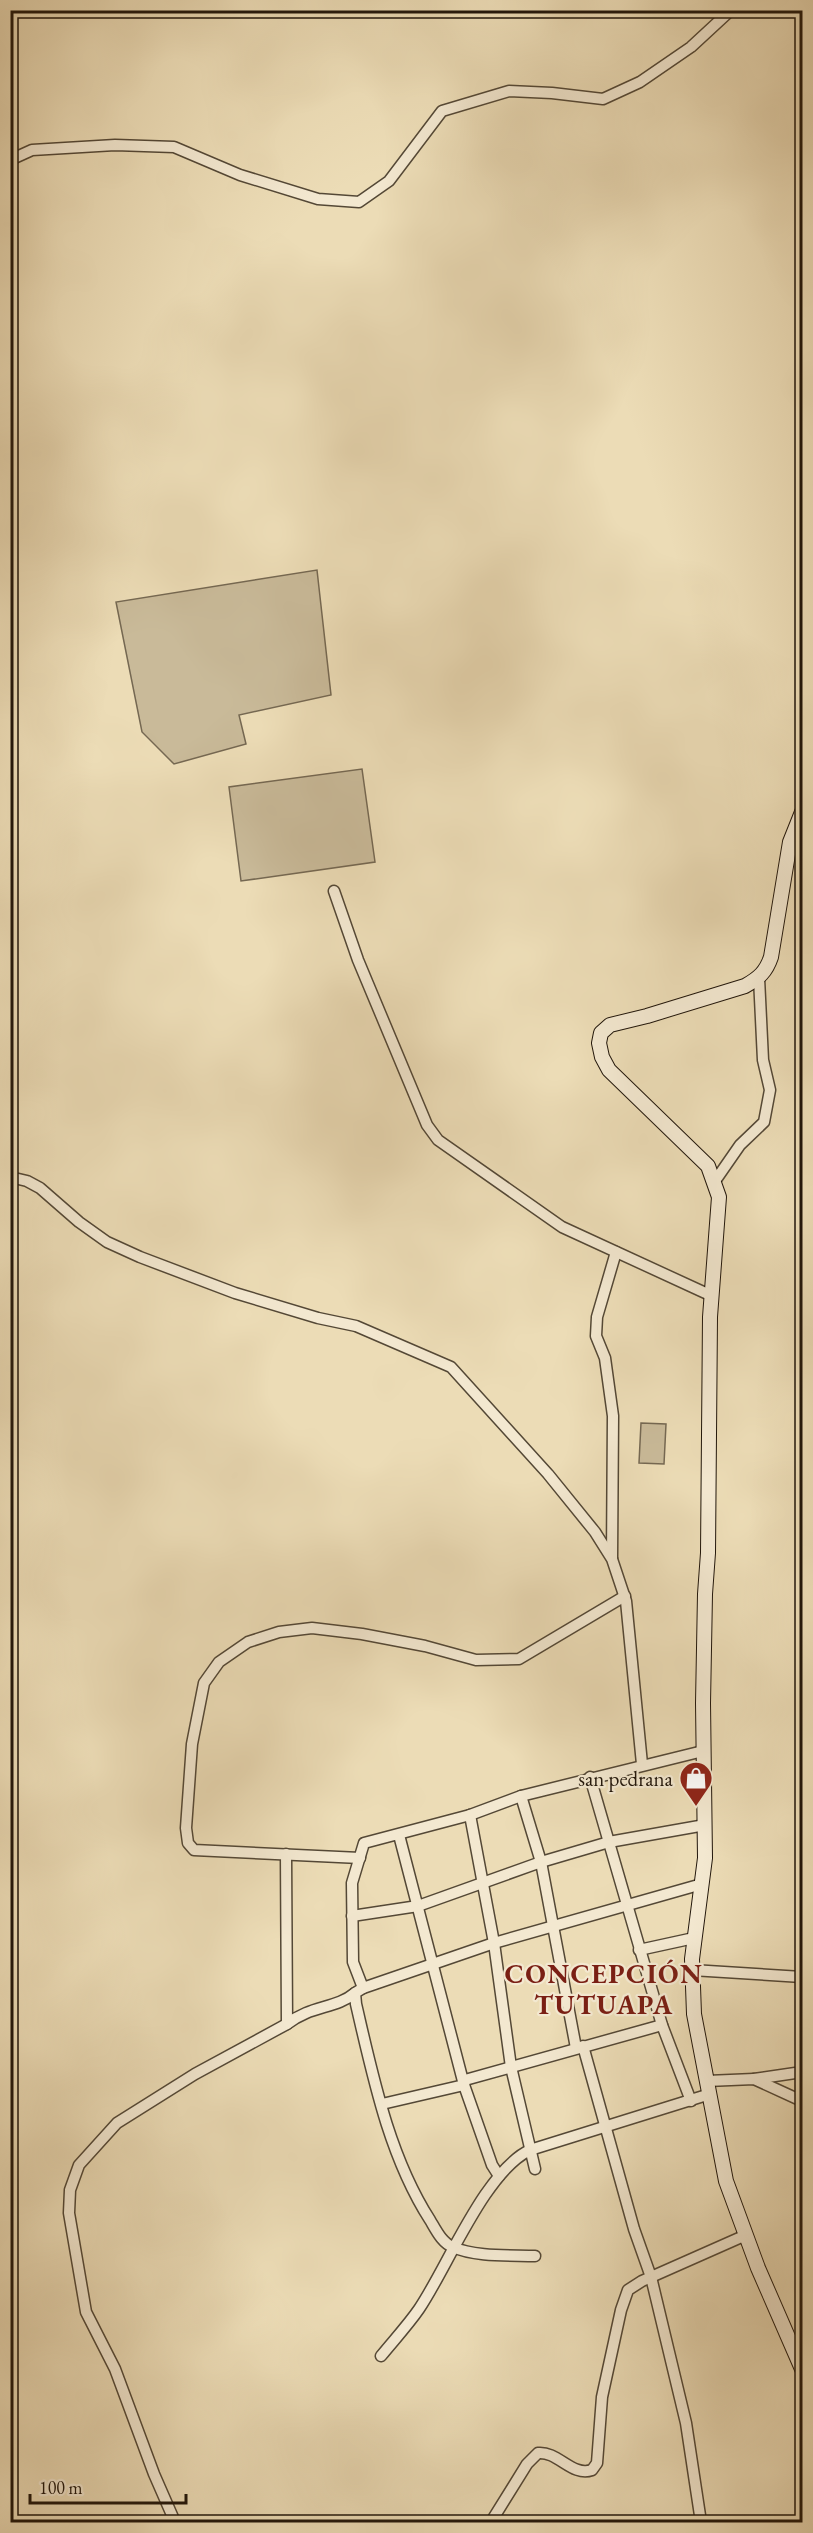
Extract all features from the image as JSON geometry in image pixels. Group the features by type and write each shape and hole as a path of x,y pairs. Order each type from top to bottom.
{"street":[{"path":"10,160 32,150 115,145 174,147 240,176 318,199 358,202 389,181 442,111 509,91 603,99 648,76 691,47 731,10"},
{"path":"802,812 790,842 768,968 759,978 734,990 647,1017 610,1025 601,1033 599,1043 602,1057 609,1070 708,1166 719,1197 712,1296 703,1750 705,1858 694,1938 692,1970 694,2014 726,2181 802,2369"},
{"path":"334,891 358,960 427,1125 438,1140 544,1217 712,1296"},
{"path":"715,1181 740,1145 764,1122 770,1090 764,1060 759,978"},
{"path":"10,1177 27,1181 40,1188 79,1222 107,1242 140,1257 235,1293 318,1318 356,1326 428,1355 451,1367 548,1474 595,1532 612,1559 624,1596 642,1764"},
{"path":"612,1559 613,1416 605,1358 596,1336 597,1317 616,1252"},
{"path":"360,1858 194,1850 188,1843 186,1828 192,1744 204,1683 219,1662 248,1642 279,1632 312,1628 362,1634 425,1646 476,1660 519,1659 624,1596"},
{"path":"535,2256 490,2253 452,2247 441,2238 414,2197 373,2074 353,1962 352,1883 364,1843 470,1815 521,1796 703,1750"},
{"path":"591,1777 662,2025 691,2101"},
{"path":"521,1796 541,1862 579,2047 634,2229 651,2277 686,2423 700,2523"},
{"path":"470,1815 494,1943 511,2067 535,2169"},
{"path":"352,1916 418,1906 483,1881 609,1842 705,1825"},
{"path":"399,1835 434,1962 464,2085 492,2164 499,2176"},
{"path":"286,1854 287,2024"},
{"path":"175,2523 115,2369 86,2312 69,2213 70,2190 79,2165 117,2123 195,2074 287,2024 299,2014 346,2001 359,1991 434,1962 554,1925 702,1884"},
{"path":"639,1950 694,1938"},
{"path":"692,1970 802,1977"},
{"path":"464,2085 465,2079 662,2025"},
{"path":"381,2356 420,2308 452,2247 499,2176 514,2161 530,2150 691,2101 709,2087 802,2072"},
{"path":"754,2079 802,2101"},
{"path":"382,2104 464,2085"},
{"path":"491,2523 527,2464 538,2453 546,2452 579,2471 592,2470 597,2463 602,2397 621,2310 628,2290 634,2284 746,2235"}],"shaded area":[{"path":"317,570 331,695 239,715 246,744 174,764 142,732 116,602"},
{"path":"362,769 375,862 241,881 229,787"},
{"path":"641,1423 666,1424 664,1464 639,1463"}],"place":[{"name":"san pedrana","path":"696,1807"}],"district":[{"name":"CONCEPCIÓN TUTUAPA","path":"604,1988"}]}
